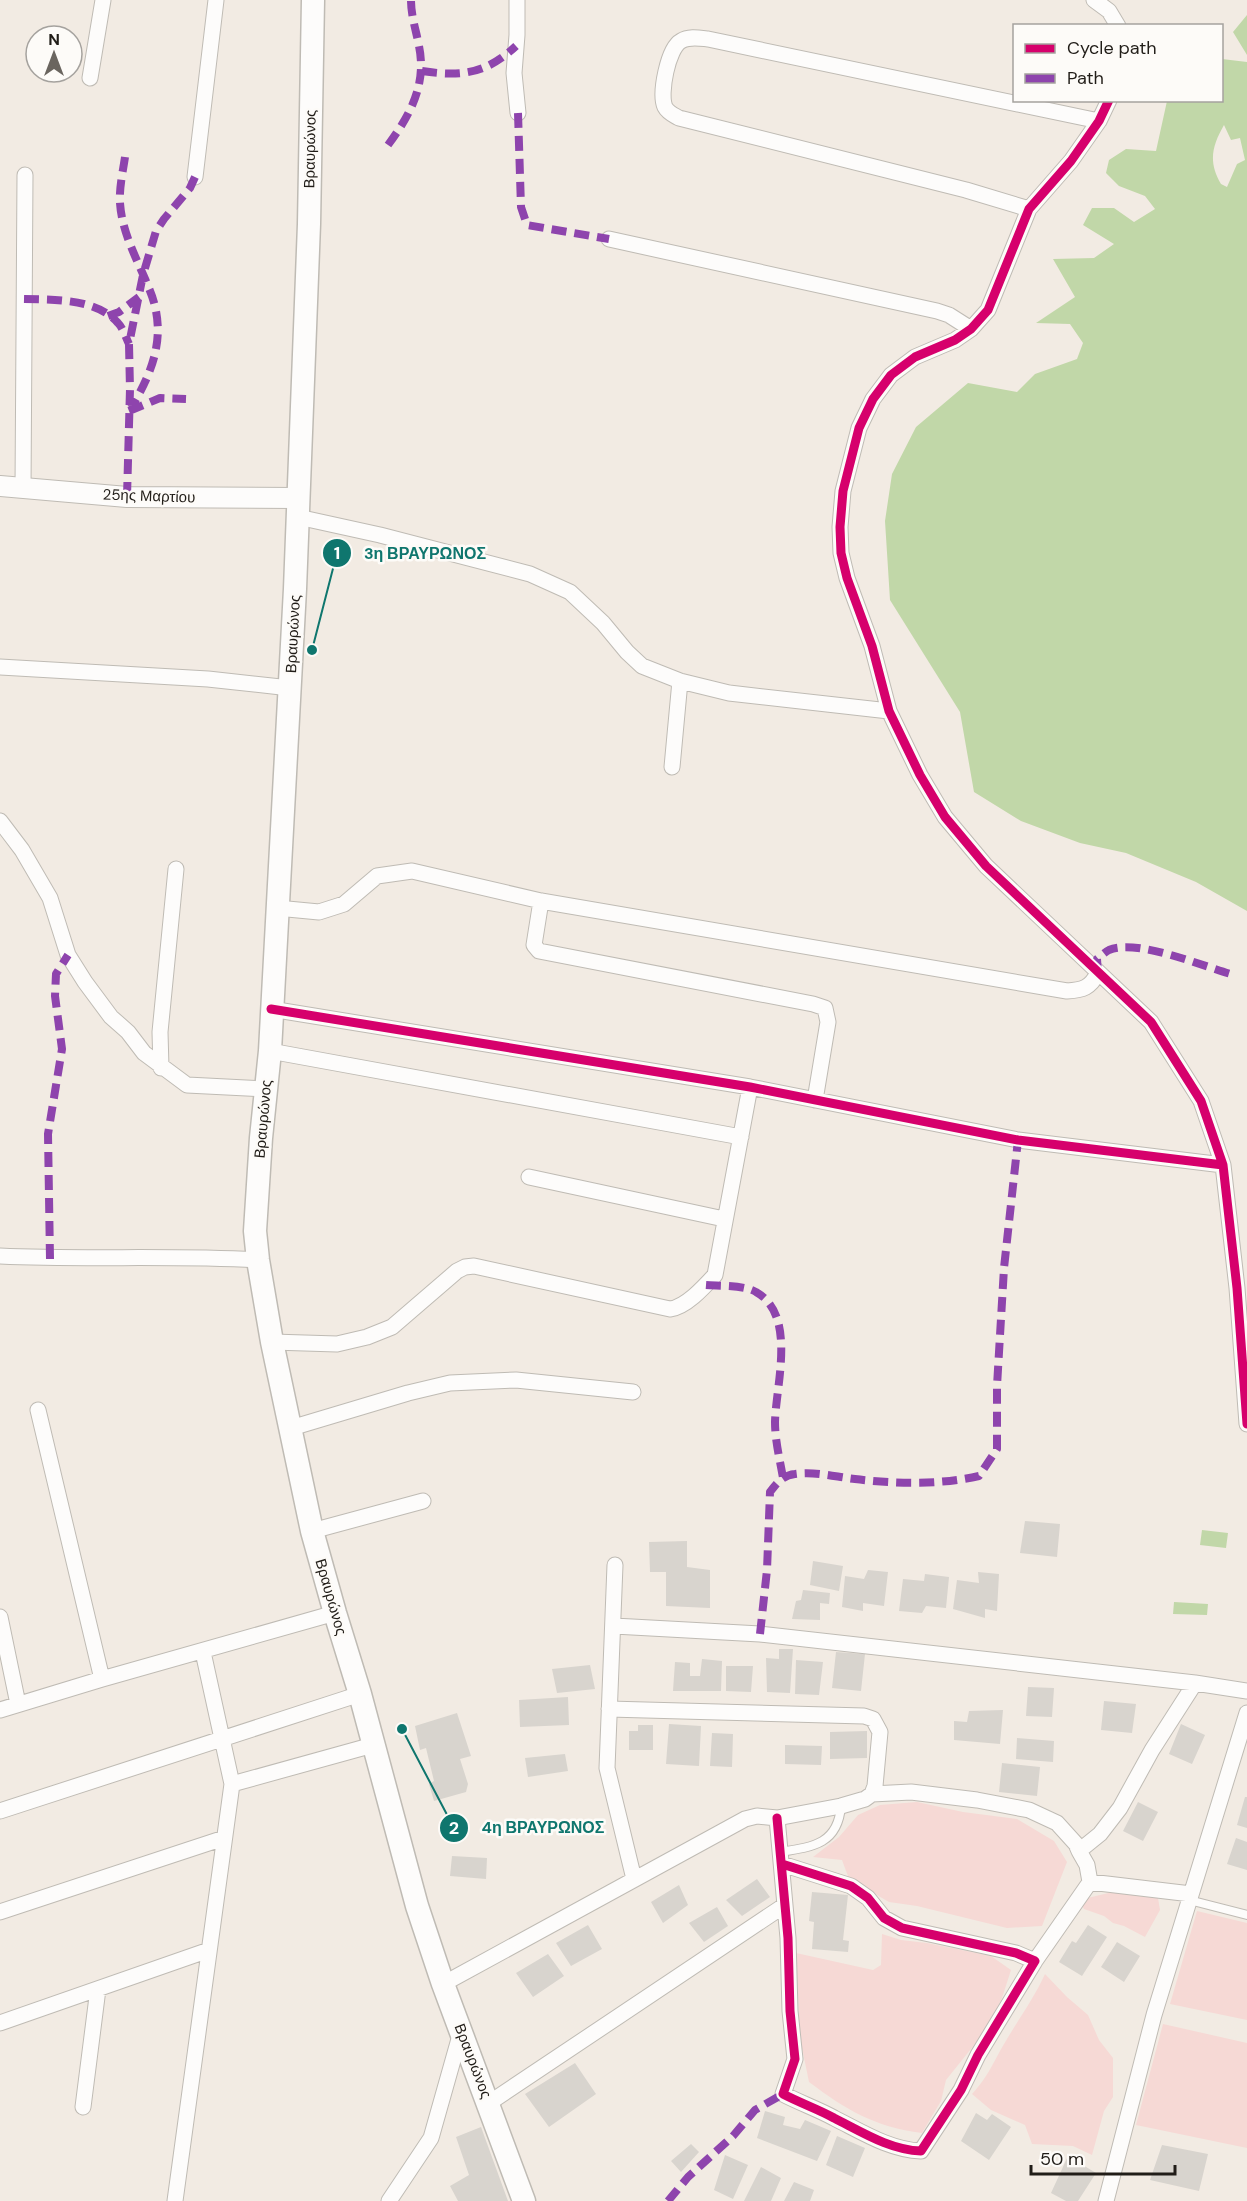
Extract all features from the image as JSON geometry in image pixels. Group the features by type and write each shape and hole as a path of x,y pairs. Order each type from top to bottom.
{"main road":[{"name":"Βραυρώνος","path":"313,0 308,247 290,688 270,1051 255,1231 273,1342 312,1531 334,1613 360,1694 417,1906 442,1984 489,2103 524,2201"}],"street":[{"path":"90,78 103,0"},
{"path":"195,177 216,0"},
{"path":"517,0 514,73 518,113"},
{"path":"1094,0 1108,12 1117,24"},
{"path":"1029,209 966,190 680,118 670,113 664,106 663,87 673,48 680,41 692,37 708,39 1099,121"},
{"path":"1107,102 1099,121 1058,178 1029,209 988,310 971,329 955,340 915,357 891,375 873,399 849,461 843,491 840,527 841,553 847,578 872,646 889,711 920,775 945,817 986,866 1151,1022 1201,1101 1223,1165 1237,1288 1247,1424"},
{"path":"23,489 25,175"},
{"path":"609,239 937,311 949,315 971,329"},
{"name":"25ης Μαρτίου","path":"0,486 127,497 298,507"},
{"path":"298,507 530,574 570,592 603,623 642,666 680,681 729,693 889,711"},
{"path":"0,667 208,679 290,688"},
{"path":"672,767 680,681"},
{"path":"0,821 22,850 50,898 68,955 111,1017 128,1032 144,1053 161,1068 187,1085 266,1089"},
{"path":"161,1068 160,1032 176,869"},
{"path":"277,908 318,912 344,904 377,876 412,871 541,901 1067,991 1083,990 1092,984 1098,973"},
{"path":"541,901 534,945 539,951 825,1008 828,1022 815,1100"},
{"path":"271,1009 750,1087 1018,1140 1223,1165"},
{"path":"270,1051 741,1137"},
{"path":"273,1342 337,1344 392,1328 457,1271 474,1266 670,1309 677,1308 715,1275 750,1087"},
{"path":"529,1177 724,1219"},
{"path":"0,1256 96,1259 206,1257 258,1260"},
{"path":"291,1428 408,1393 450,1383 516,1380 633,1392"},
{"path":"38,1410 102,1679"},
{"path":"312,1531 423,1500"},
{"path":"615,1565 607,1768 634,1879"},
{"path":"0,1710 334,1613"},
{"path":"0,1617 18,1704"},
{"path":"614,1626 760,1634 1195,1683 1247,1691"},
{"path":"175,2201 232,1784 203,1652"},
{"path":"1079,1851 1100,1834 1120,1808 1152,1750 1195,1683"},
{"path":"0,1811 360,1694"},
{"path":"609,1709 864,1716 873,1719 878,1724 880,1732 875,1786 872,1794"},
{"path":"1106,2201 1154,2015 1247,1713"},
{"path":"232,1784 373,1746"},
{"path":"442,1984 745,1819 757,1816 777,1818 841,1806 872,1794 911,1792 977,1800 1029,1810 1057,1824 1076,1844 1088,1865 1090,1882 1035,1961 934,2135 921,2151 907,2151 860,2133 783,2094 795,2059 777,1818"},
{"path":"0,1912 224,1838"},
{"path":"781,1858 850,1886 868,1898 884,1918 902,1928 1016,1953 1035,1961"},
{"path":"1090,1882 1190,1897"},
{"path":"489,2103 785,1905"},
{"path":"0,2023 209,1950"},
{"path":"83,2107 98,1989"},
{"path":"389,2201 431,2138 461,2032"}],"lane":[{"path":"781,1858 811,1847 835,1831 840,1818 841,1806"},
{"path":"1190,1897 1247,1915"}],"shaded area":[{"path":"1247,15 1247,55 1233,32"},
{"path":"1223,59 1247,62 1247,911 1196,882 1126,853 1080,843 1021,821 974,792 960,712 890,600 885,521 892,474 916,427 968,383 1017,392 1035,374 1077,359 1083,343 1070,324 1036,323 1075,297 1053,259 1094,258 1114,244 1083,225 1092,208 1114,208 1134,222 1155,209 1145,196 1119,186 1106,173 1109,160 1126,149 1156,151 1167,102 1223,102","holes":["1224,125 1231,140 1240,138 1245,160 1237,164 1227,187 1221,184 1214,168 1214,147"]},
{"path":"1202,1530 1228,1533 1226,1548 1200,1545"},
{"path":"1174,1602 1208,1604 1207,1615 1173,1614"},
{"path":"917,1802 963,1812 1017,1819 1054,1841 1067,1862 1042,1926 1007,1928 917,1906 889,1902 849,1879 842,1860 813,1857 839,1837 858,1815 880,1805"},
{"path":"1117,1891 1158,1898 1160,1910 1145,1937 1113,1923 1104,1916 1084,1909 1079,1900"},
{"path":"1197,1911 1247,1923 1247,2020 1170,2004"},
{"path":"882,1934 901,1940 991,1956 1011,1970 1002,1998 987,2029 946,2080 941,2101 922,2133 875,2122 849,2109 809,2082 800,2038 796,1953 873,1970 881,1965"},
{"path":"1045,1974 1088,2015 1099,2040 1113,2058 1113,2097 1104,2111 1092,2155 1073,2146 1032,2144 1025,2125 991,2110 972,2094 987,2074"},
{"path":"1163,2024 1247,2043 1247,2148 1136,2125"}],"building":[{"path":"1025,1521 1060,1524 1057,1557 1020,1553"},
{"path":"687,1541 687,1567 710,1570 710,1608 666,1606 666,1572 650,1572 649,1542"},
{"path":"813,1561 843,1566 839,1591 810,1585"},
{"path":"868,1570 888,1572 884,1606 863,1603 863,1611 842,1607 845,1576 864,1579"},
{"path":"978,1572 999,1574 997,1611 985,1609 985,1618 953,1609 957,1580 979,1583"},
{"path":"925,1574 949,1577 946,1608 926,1606 922,1613 899,1611 903,1579 924,1581"},
{"path":"803,1590 830,1593 829,1604 820,1603 820,1620 792,1619 796,1601 801,1600"},
{"path":"779,1649 793,1649 790,1693 767,1692 766,1658 779,1659"},
{"path":"836,1652 865,1654 861,1691 832,1688"},
{"path":"702,1659 722,1661 721,1691 673,1691 675,1662 690,1663 690,1676 700,1676"},
{"path":"796,1660 823,1662 819,1695 795,1694"},
{"path":"590,1665 595,1689 557,1693 552,1669"},
{"path":"726,1666 753,1666 751,1692 726,1691"},
{"path":"1028,1687 1054,1688 1052,1717 1026,1716"},
{"path":"568,1697 569,1725 520,1727 519,1700"},
{"path":"1104,1701 1136,1704 1132,1733 1101,1730"},
{"path":"1003,1710 1000,1744 954,1740 954,1721 967,1722 969,1711"},
{"path":"457,1713 471,1756 460,1759 468,1784 466,1792 434,1801 429,1784 434,1781 426,1748 420,1750 415,1726"},
{"path":"669,1724 701,1726 699,1766 666,1764"},
{"path":"1181,1724 1205,1735 1192,1764 1169,1754"},
{"path":"638,1725 653,1725 653,1750 629,1750 629,1731 638,1731"},
{"path":"867,1731 867,1758 830,1759 830,1732"},
{"path":"712,1733 733,1734 732,1767 710,1766"},
{"path":"1017,1738 1054,1741 1053,1762 1016,1759"},
{"path":"785,1745 822,1746 821,1765 785,1764"},
{"path":"565,1754 568,1771 528,1777 525,1758"},
{"path":"1002,1763 1040,1767 1037,1796 999,1792"},
{"path":"1245,1797 1247,1797 1247,1828 1237,1825"},
{"path":"1138,1802 1158,1812 1143,1841 1123,1831"},
{"path":"1236,1838 1247,1842 1247,1870 1227,1864"},
{"path":"452,1856 487,1858 486,1879 450,1876"},
{"path":"757,1879 770,1897 742,1916 726,1900"},
{"path":"679,1885 688,1905 663,1923 651,1902"},
{"path":"812,1892 848,1895 843,1940 849,1941 848,1952 812,1949 814,1922 809,1921"},
{"path":"717,1907 728,1926 704,1942 689,1923"},
{"path":"588,1925 602,1949 571,1966 556,1943"},
{"path":"1088,1925 1107,1937 1082,1976 1059,1962 1072,1941 1076,1943"},
{"path":"1117,1942 1140,1956 1124,1982 1101,1967"},
{"path":"548,1954 564,1976 533,1997 516,1973"},
{"path":"575,2063 596,2094 549,2127 525,2094"},
{"path":"765,2111 785,2117 783,2125 800,2129 805,2120 831,2131 817,2161 757,2138"},
{"path":"976,2113 987,2120 992,2114 1011,2127 989,2160 961,2141"},
{"path":"481,2127 508,2201 458,2201 450,2186 469,2175 456,2137"},
{"path":"837,2136 865,2148 853,2177 826,2165"},
{"path":"691,2144 699,2152 681,2172 671,2161"},
{"path":"1162,2145 1208,2154 1199,2191 1150,2180"},
{"path":"725,2155 748,2165 733,2199 714,2190"},
{"path":"1068,2156 1096,2173 1078,2201 1066,2201 1051,2193"},
{"path":"761,2167 781,2178 771,2201 744,2201"},
{"path":"794,2182 814,2190 810,2201 784,2201"}],"marked path":[{"path":"388,145 410,111 419,87 421,60 411,0"},
{"path":"422,71 449,74 472,71 494,63 516,46"},
{"path":"518,113 521,207 527,225 609,239"},
{"path":"125,157 120,191 121,214 154,303 158,334 147,378 131,408"},
{"path":"127,497 129,344 143,275 156,231 190,188 195,177"},
{"path":"108,316 119,312 139,297"},
{"path":"24,299 74,302 98,309 118,323 129,344"},
{"path":"129,411 160,398 186,399"},
{"path":"1098,973 1097,959 1109,950 1121,947 1153,951 1234,975"},
{"path":"50,1259 48,1134 62,1049 55,996 56,974 68,955"},
{"path":"760,1634 767,1570 770,1492 781,1480 787,1476 803,1473 902,1483 964,1479 979,1476 997,1449 997,1386 1004,1268 1018,1140"},
{"path":"706,1285 739,1287 756,1292 769,1303 776,1317 781,1351 775,1429 783,1478"},
{"path":"668,2201 688,2177 733,2136 755,2110 783,2094"}],"cycle path":[{"path":"1108,102 1099,121 1071,161 1029,209 988,310 971,329 955,340 915,357 891,375 873,399 859,428 843,491 840,527 841,553 847,578 872,646 889,711 920,775 945,817 986,866 1151,1022 1201,1101 1223,1165 1237,1288 1247,1424"},
{"path":"271,1009 750,1087 1018,1140 1223,1165"},
{"path":"777,1818 788,1938 790,2011 795,2059 783,2094 876,2139 898,2147 921,2151 961,2090 978,2055 1035,1961 1016,1953 902,1928 884,1918 868,1898 851,1886 782,1864"}],"place":[{"name":"3η ΒΡΑΥΡΩΝΟΣ","path":"312,650"},
{"name":"4η ΒΡΑΥΡΩΝΟΣ","path":"402,1729"}]}
